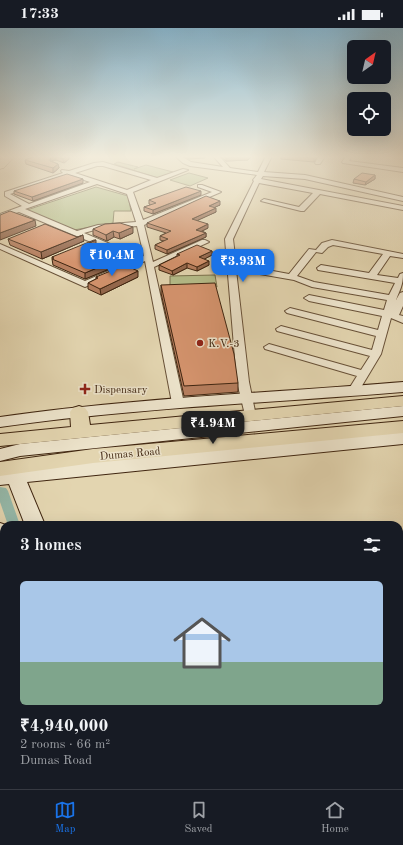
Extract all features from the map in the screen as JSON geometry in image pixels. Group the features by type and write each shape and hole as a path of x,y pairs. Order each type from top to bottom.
{"main road":[{"path":"0,440 403,400"},
{"path":"79,412 81,433"},
{"name":"Dumas Road","path":"5,474 403,427"}],"street":[{"path":"14,192 7,195 28,206"},
{"path":"0,216 69,192"},
{"path":"127,192 130,193 140,224 145,258 150,266 178,403"},
{"path":"76,233 98,227 140,224 218,192 217,192"},
{"path":"250,416 245,398 229,239 251,192"},
{"path":"264,201 301,209 304,208 318,192 403,208"},
{"path":"370,192 403,199"},
{"path":"18,210 95,241 145,258"},
{"path":"40,229 53,224"},
{"path":"81,247 95,241"},
{"path":"150,266 205,242"},
{"path":"291,277 316,251 332,242 403,256"},
{"path":"2,244 39,264 85,284 145,258"},
{"path":"372,276 388,253"},
{"path":"39,264 53,258"},
{"path":"231,266 291,277 312,284 392,298"},
{"path":"321,268 402,281 392,298 389,314 376,354 353,392"},
{"path":"403,295 394,316 403,320"},
{"path":"309,298 389,314"},
{"path":"290,311 382,334"},
{"path":"281,329 376,354"},
{"path":"269,347 364,374"},
{"path":"0,422 38,416 178,403 353,392 403,387"},
{"path":"0,455 20,450 403,411"},
{"path":"88,463 403,438"},
{"path":"0,449 20,450"},
{"path":"5,474 33,521"}],"green space":[{"path":"82,192 112,192 128,196 131,211 114,211 113,223 74,230 27,210"},
{"path":"215,275 217,287 183,288 170,285 170,276"}],"building":[{"path":"16,192 48,192 32,197"},
{"path":"173,192 200,192 153,210 144,207 156,203 149,200"},
{"path":"206,196 220,201 209,206 216,208 192,219 208,224 196,230 206,233 167,250 155,245 168,239 160,236 171,231 147,223"},
{"path":"10,211 35,220 0,233 0,215"},
{"path":"120,223 133,227 119,233 113,231 106,235 93,229 105,224"},
{"path":"45,224 77,237 83,235 41,252 8,239"},
{"path":"96,240 89,243 123,257 85,273 52,259 54,258 52,257"},
{"path":"197,245 212,251 199,257 209,261 197,267 187,263 172,271 159,265 180,255 177,254"},
{"path":"125,265 138,271 100,289 88,283 98,278 96,277"},
{"name":"K.V.-3","path":"215,283 234,354 238,383 184,386 161,285"}],"waterway":[{"path":"2,491 13,521"}],"place":[{"name":"K.V.-3","path":"200,343"},
{"name":"Dispensary","path":"85,389"}]}
